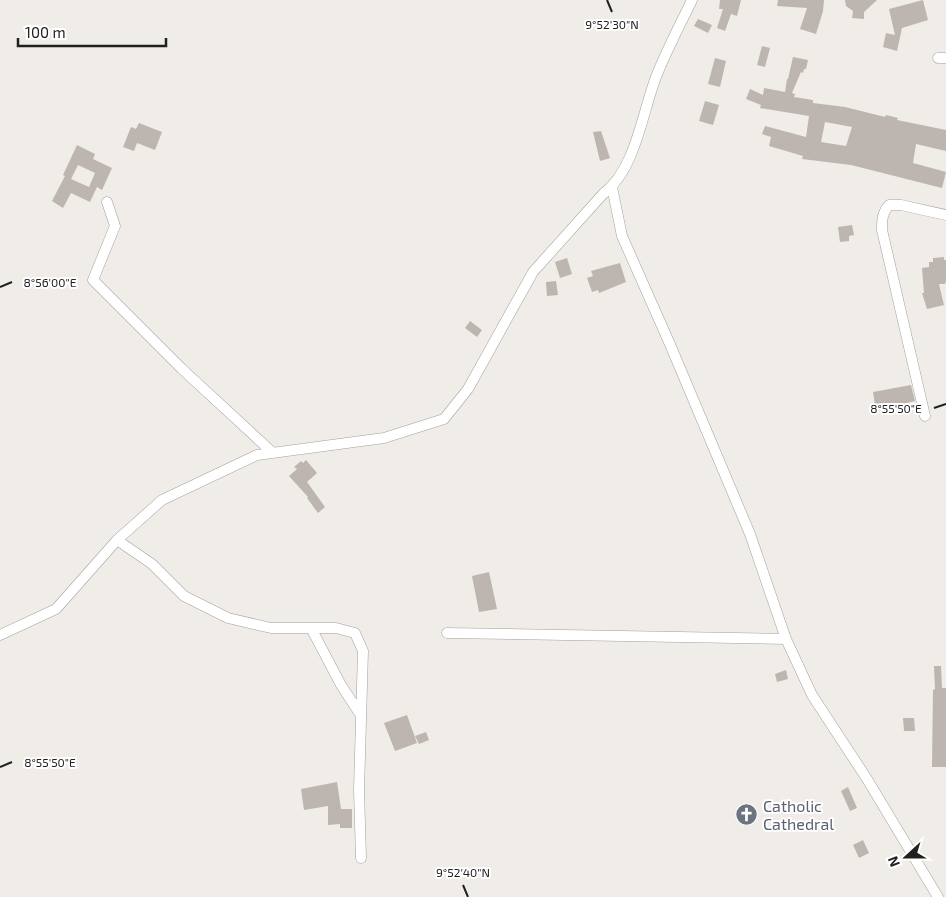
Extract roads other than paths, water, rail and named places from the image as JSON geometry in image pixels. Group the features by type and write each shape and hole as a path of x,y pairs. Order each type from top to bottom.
{"street":[{"path":"0,634 56,608 117,540 162,500 257,455 384,438 444,419 468,390 533,272 603,194 612,188 634,150 656,77 692,0"},
{"path":"612,188 622,236 750,534 786,639 812,695 867,779 938,897"},
{"path":"107,202 115,226 93,280 182,369 272,453"},
{"path":"925,416 882,230 882,218 889,205 901,205 946,216"},
{"path":"117,540 152,564 184,596 228,618 271,628 336,628 355,633 363,651 359,790 361,858"},
{"path":"311,628 341,685 360,714"},
{"path":"447,633 786,639"}],"place":[{"name":"Catholic Cathedral","path":"747,815"}]}
